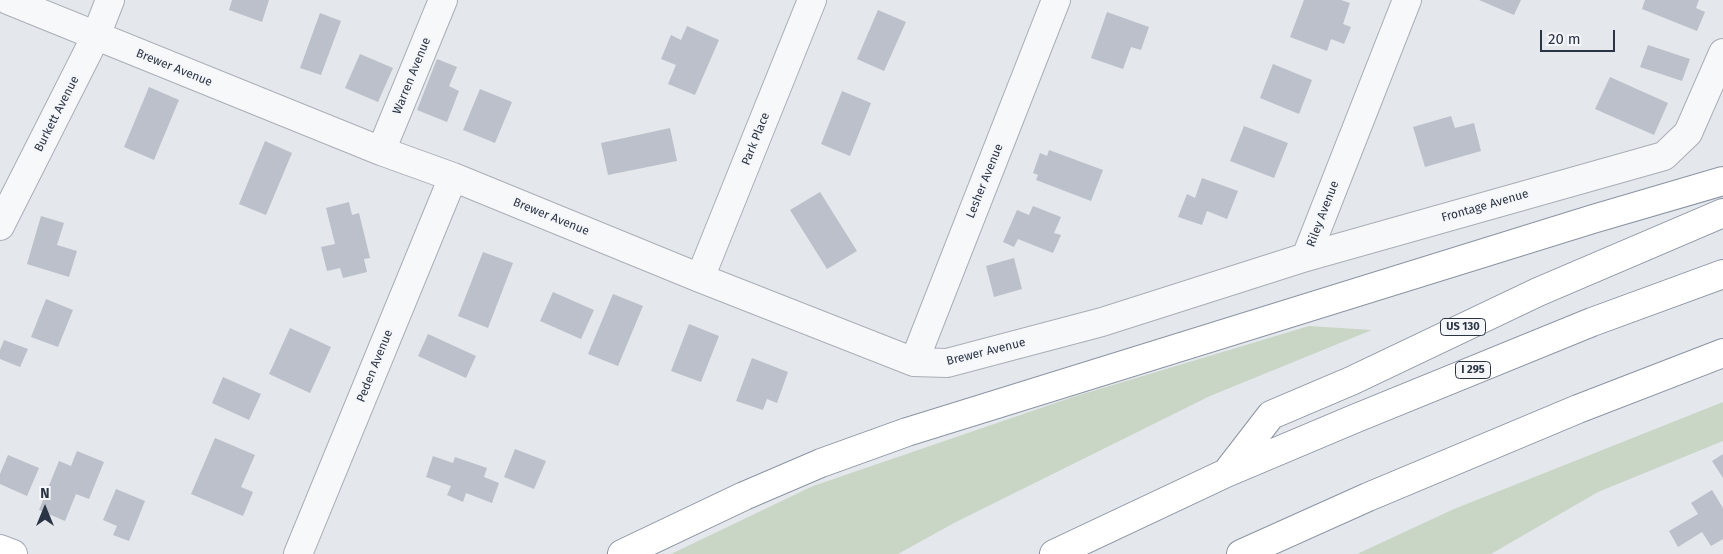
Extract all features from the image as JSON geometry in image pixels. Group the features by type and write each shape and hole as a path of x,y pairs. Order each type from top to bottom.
{"main road":[{"path":"622,554 752,492 821,463 907,432 1593,219 1723,181"},
{"name":"US 130","path":"1226,473 1271,415 1351,380 1538,292 1723,213"},
{"name":"I 295","path":"1054,554 1226,473 1583,325 1723,274"},
{"path":"1241,554 1368,496 1578,409 1723,353"},
{"path":"0,548 13,554"}],"street":[{"name":"Brewer Avenue","path":"8,0 381,151 453,177 700,278 914,362 947,363 1102,322"},
{"name":"Burkett Avenue","path":"0,226 96,36 110,0"},
{"name":"Warren Avenue","path":"381,151 443,0"},
{"name":"Park Place","path":"700,278 812,0"},
{"name":"Lesher Avenue","path":"914,362 1056,0"},
{"name":"Riley Avenue","path":"1102,322 1306,257 1407,0"},
{"name":"Frontage Avenue","path":"1306,257 1664,156 1688,133 1723,53"},
{"name":"Peden Avenue","path":"298,554 453,177"}],"green space":[{"path":"1309,326 1372,330 1210,396 954,523 898,554 671,554 813,486 1073,397"},
{"path":"1723,402 1723,441 1598,492 1491,554 1357,554 1454,509"}],"building":[{"path":"232,0 269,0 262,22 229,10"},
{"path":"1304,0 1341,0 1350,3 1343,24 1351,27 1344,44 1331,39 1327,51 1290,37"},
{"path":"1479,0 1521,0 1514,15"},
{"path":"1645,0 1699,0 1696,8 1705,12 1697,31 1642,9"},
{"path":"878,10 906,22 884,71 857,59"},
{"path":"1107,12 1149,27 1141,50 1131,47 1123,69 1091,58"},
{"path":"320,13 341,21 321,75 300,68"},
{"path":"687,26 719,40 695,95 668,84 676,65 661,59 671,35 681,40"},
{"path":"1648,45 1690,59 1682,81 1640,67"},
{"path":"360,54 393,68 378,102 345,88"},
{"path":"437,59 457,67 449,86 459,91 447,122 417,110"},
{"path":"1273,64 1312,80 1299,114 1260,98"},
{"path":"1610,77 1668,103 1654,135 1595,109"},
{"path":"149,87 179,100 154,160 124,147"},
{"path":"480,89 512,102 495,143 463,130"},
{"path":"842,91 871,103 850,156 821,144"},
{"path":"1451,116 1455,128 1474,123 1481,151 1425,167 1413,127"},
{"path":"1244,126 1288,143 1274,178 1230,161"},
{"path":"670,128 677,161 608,175 601,143"},
{"path":"265,141 292,153 266,215 239,204"},
{"path":"1049,150 1103,170 1091,201 1036,180 1038,175 1033,173 1040,153 1047,156"},
{"path":"1202,178 1238,191 1227,219 1207,211 1202,225 1178,217 1187,194 1195,198"},
{"path":"820,192 857,251 827,269 790,210"},
{"path":"349,202 352,215 359,213 370,258 364,259 367,272 343,278 340,268 327,271 321,247 335,244 326,208"},
{"path":"1033,206 1061,217 1054,233 1061,235 1053,253 1018,239 1014,247 1003,242 1017,210 1029,215"},
{"path":"41,216 64,223 57,245 77,251 69,277 27,264"},
{"path":"483,252 513,263 488,328 458,316"},
{"path":"1014,258 1022,289 994,297 986,266"},
{"path":"553,292 594,310 581,339 540,321"},
{"path":"613,294 643,306 618,366 588,354"},
{"path":"46,299 73,310 58,347 31,337"},
{"path":"689,324 719,336 701,382 671,371"},
{"path":"290,328 331,347 310,393 269,374"},
{"path":"428,334 476,356 466,378 418,356"},
{"path":"4,340 28,349 20,367 0,359 0,350"},
{"path":"752,358 788,372 777,403 767,399 763,410 736,401"},
{"path":"223,377 261,394 249,420 212,403"},
{"path":"215,438 255,455 241,487 253,492 243,516 191,494"},
{"path":"515,449 546,461 534,489 504,477"},
{"path":"77,451 104,462 89,499 76,494 65,521 39,510 59,461 71,466"},
{"path":"1723,454 1723,478 1712,461"},
{"path":"8,455 39,468 27,496 0,484 0,474"},
{"path":"433,456 453,463 455,457 487,468 484,477 499,483 492,503 466,493 463,502 447,495 451,486 426,477"},
{"path":"116,489 145,501 129,541 113,535 117,526 103,520"},
{"path":"1712,490 1723,508 1723,539 1711,546 1702,532 1678,547 1669,531 1698,514 1691,503"}]}
